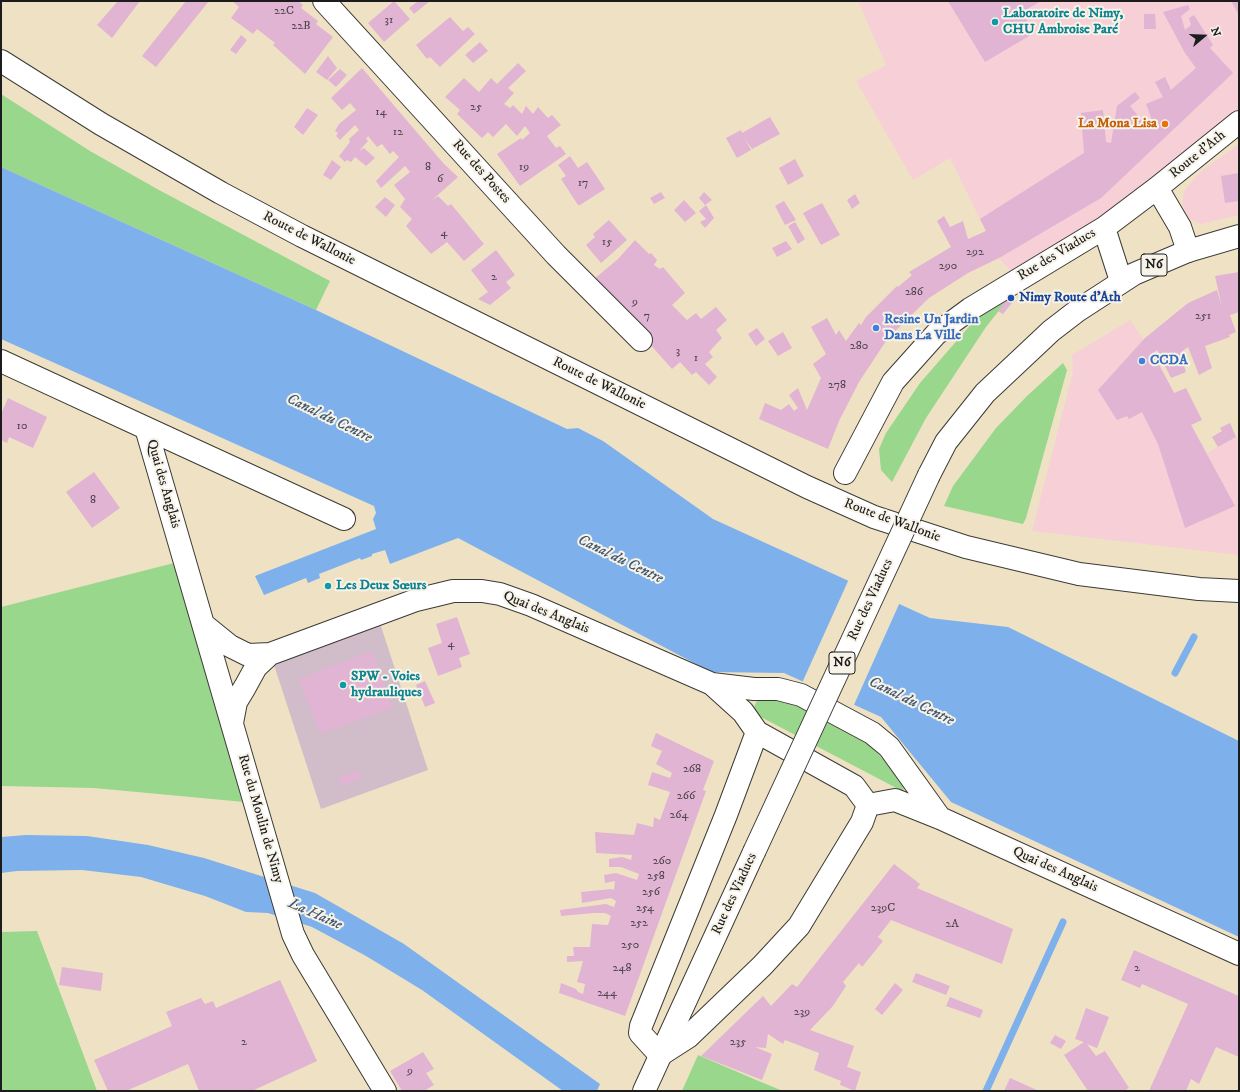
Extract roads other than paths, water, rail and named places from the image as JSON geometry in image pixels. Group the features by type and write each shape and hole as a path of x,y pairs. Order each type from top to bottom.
{"street":[{"name":"Rue des Postes","path":"324,1 556,255 641,340"},
{"name":"Route de Wallonie","path":"1,61 101,124 221,193 295,232 848,506 874,517 966,547 1079,574 1235,587"},
{"name":"Route d'Ath","path":"1157,188 1239,122"},
{"name":"Rue des Viaducs","path":"845,473 893,382 936,334 976,305 1104,228 1157,188"},
{"path":"1157,188 1180,227 1188,251"},
{"path":"1104,228 1121,281"},
{"name":"Rue des Viaducs","path":"644,1091 929,475 946,442 985,393 1051,331 1121,281 1160,262 1188,251 1239,236"},
{"name":"Quai des Anglais","path":"1,361 146,428 216,668"},
{"path":"146,428 344,519"},
{"name":"Quai des Anglais","path":"204,625 230,646 248,655 270,654 416,600 453,591 482,591 500,594 531,605 712,684 743,712 757,732"},
{"path":"232,725 236,702 256,667 270,654"},
{"name":"Rue du Moulin de Nimy","path":"216,668 293,934 303,955 386,1091"},
{"path":"712,684 754,689 778,689 801,695 872,733 889,747 940,818"},
{"path":"757,732 854,786 868,805 862,822 799,926 762,966 688,1037 660,1055 640,1033 641,1026 726,815 757,732"},
{"name":"Quai des Anglais","path":"868,805 895,800 940,818 1239,954"}],"water":[{"name":"Canal du Centre","path":"1,167 316,310 567,429 578,428 603,441 713,519 930,618 1008,627 1239,741 1239,937 951,802 881,717 784,673 711,672 458,538 390,564 385,550 319,574 320,578 308,583 306,578 264,595 255,576 376,529 373,519 376,513 374,506 1,339"},
{"name":"La Haine","path":"26,835 87,836 148,845 204,858 315,893 404,944 600,1084 597,1091 563,1091 422,990 366,956 312,927 268,913 246,912 205,896 141,877 82,870 17,871 1,873 1,837"}],"waterway":[{"path":"1175,673 1194,637"},
{"path":"986,1091 1063,922"}],"place":[{"name":"Laboratoire de Nimy, CHU Ambroise Paré","path":"995,22"},
{"name":"La Mona Lisa","path":"1165,124"},
{"name":"Nimy Route d'Ath","path":"1011,298"},
{"name":"Resine Un Jardin Dans La Ville","path":"876,328"},
{"name":"CCDA","path":"1142,361"},
{"name":"Les Deux Sœurs","path":"328,586"},
{"name":"SPW - Voies hydrauliques","path":"343,685"}]}
